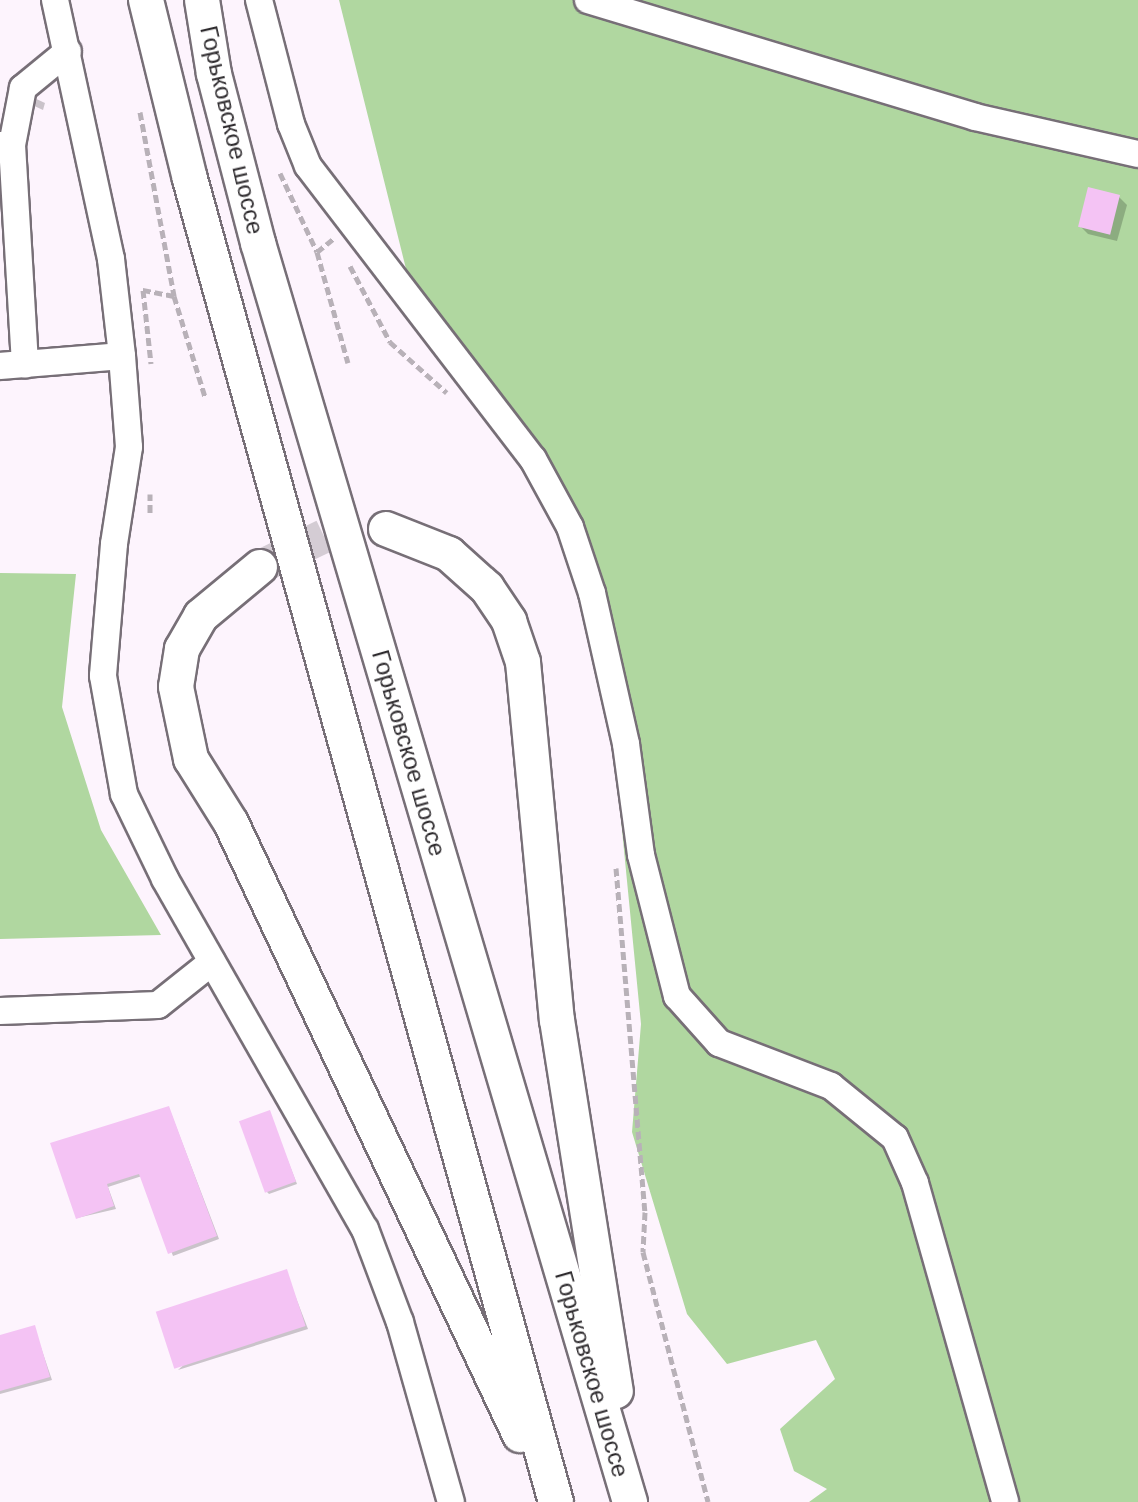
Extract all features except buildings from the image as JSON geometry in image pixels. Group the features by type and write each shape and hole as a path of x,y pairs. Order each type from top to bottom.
{"main road":[{"name":"Горьковское шоссе","path":"146,0 203,225 554,1502"},
{"name":"Горьковское шоссе","path":"202,0 214,74 258,243 632,1502"},
{"path":"386,529 449,554 487,588 509,621 523,662 557,1020 632,1502"},
{"path":"260,567 201,616 182,649 176,687 191,759 231,823 554,1502"}],"street":[{"path":"55,0 111,259 122,356 129,447 114,544 103,676 124,794 212,962 365,1229 400,1322 451,1502"},
{"path":"259,0 291,124 308,166 533,459 570,527 592,593 626,744 641,855 677,996 719,1043 831,1086 895,1138 915,1183 1005,1502"},
{"path":"588,0 975,117 1138,154"},
{"path":"68,51 23,88 6,145 12,365 122,356"},
{"path":"0,1011 158,1005 212,962"}],"path":[{"path":"138,99 174,296 205,397"},
{"path":"317,252 348,363"},
{"path":"151,372 143,290 174,296"},
{"path":"150,482 150,513"}],"green space":[{"path":"339,0 1138,0 1138,1502 809,1502 827,1489 794,1471 780,1429 835,1379 816,1340 727,1364 687,1314 632,1132 641,1024 614,748 569,562 527,469 418,317"},
{"path":"0,573 76,574 62,707 101,830 161,935 0,939"}],"tunnel":[{"path":"260,567 324,536 386,529"}]}
